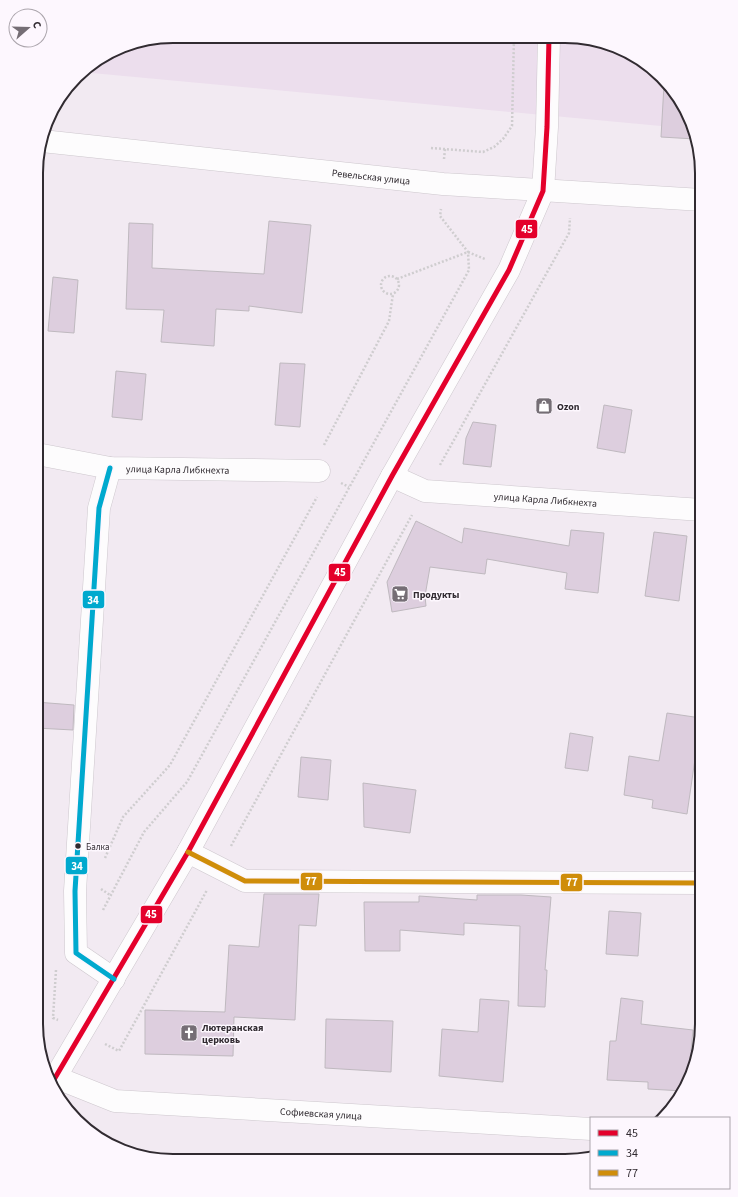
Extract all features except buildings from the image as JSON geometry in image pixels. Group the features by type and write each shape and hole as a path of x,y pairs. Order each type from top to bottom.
{"main road":[{"path":"55,1077 188,852 392,476 509,270 543,191 547,127 549,43"},
{"name":"Ревельская улица","path":"47,142 443,184 695,200"},
{"name":"улица Карла Либкнехта","path":"43,455 110,468 320,471"},
{"path":"110,468 99,508 75,891 76,953 114,979"},
{"name":"улица Карла Либкнехта","path":"392,476 425,491 695,510"},
{"path":"188,852 245,881 695,882"},
{"name":"Софиевская улица","path":"56,1081 115,1101 590,1129"}],"path":[{"path":"431,148 483,152 494,147 503,139 512,126 514,43"},
{"path":"119,1051 425,491 569,233 571,193"},
{"path":"101,913 144,832 191,775 469,270 468,252 440,216"},
{"path":"393,294 384,292 381,284 383,278 389,276 397,279 468,252"},
{"path":"101,862 106,857 123,817 170,765 318,494 321,452 389,321 393,294 399,288 397,279"}],"shaded area":[{"path":"173,43 582,44 598,47 615,53 630,60 644,70 657,81 668,94 678,108 687,128 90,73 116,56 131,50 156,44"}],"transit line":[{"name":"45","path":"55,1078 188,852 392,476 509,270 543,191 547,127 549,43"},
{"name":"34","path":"110,468 99,508 75,891 76,953 114,979"},
{"name":"77","path":"188,852 245,881 695,883"}],"place":[{"name":"Ozon","path":"544,406"},
{"name":"Продукты","path":"400,594"},
{"name":"Балка","path":"78,846"},
{"name":"Лютеранская церковь","path":"189,1033"}]}
